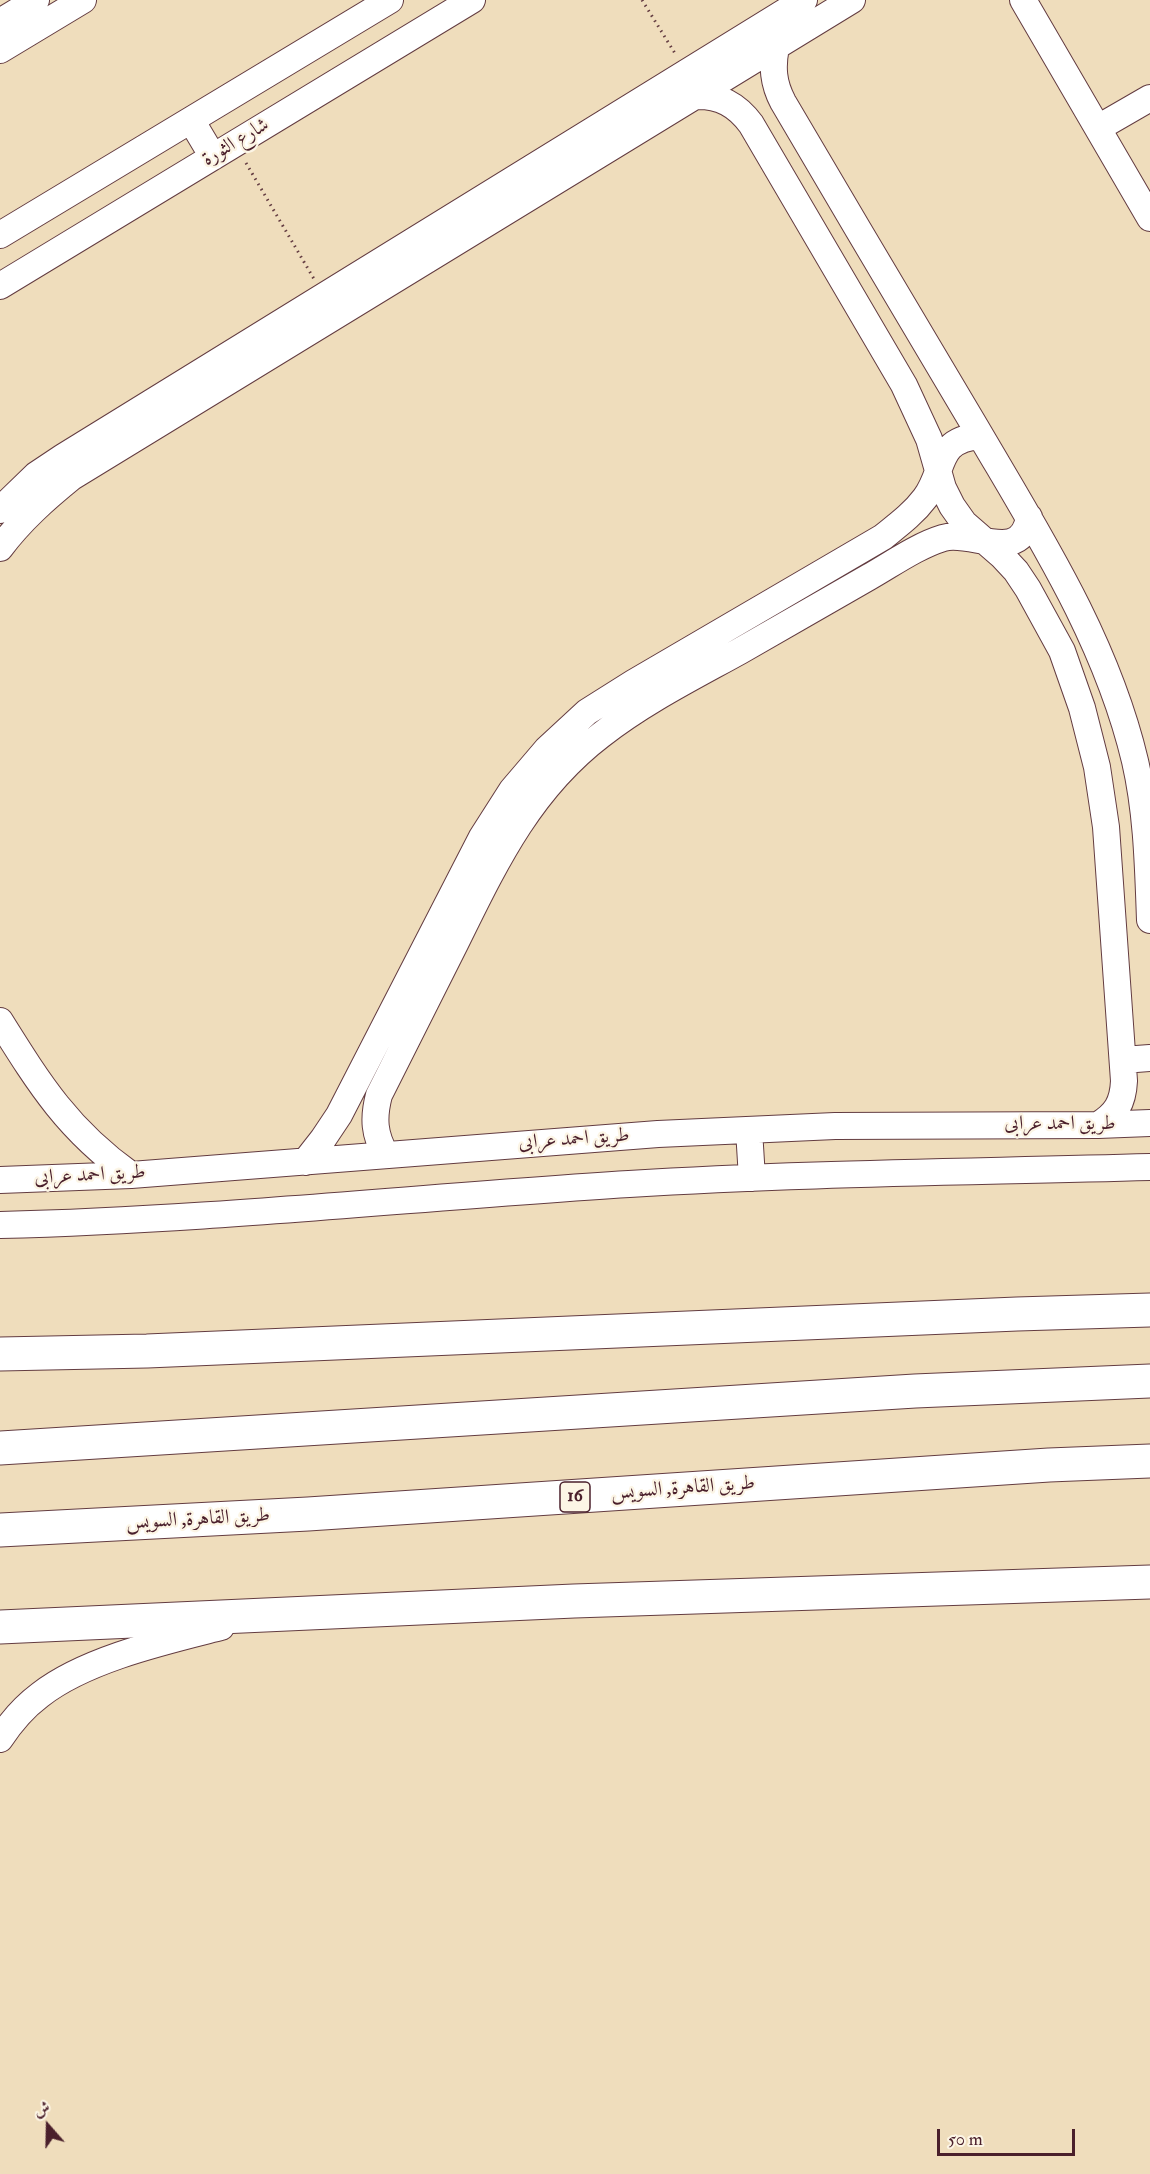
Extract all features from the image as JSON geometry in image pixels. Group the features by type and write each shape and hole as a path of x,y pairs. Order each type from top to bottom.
{"highway":[{"path":"0,1354 147,1351 1006,1314 1150,1310"},
{"path":"0,1372 147,1351"},
{"path":"0,1448 915,1391 1150,1381"},
{"name":"طريق القاهرة, السويس","path":"0,1530 308,1514 1001,1468 1150,1461"},
{"path":"0,1627 574,1601 1150,1582"}],"street":[{"path":"0,22 36,0"},
{"path":"0,50 83,0"},
{"path":"0,236 390,0"},
{"name":"شارع الثورة","path":"0,286 472,0"},
{"path":"0,510 36,476 63,457 804,0"},
{"path":"0,548 13,531 40,504 72,477 852,0"},
{"path":"1023,0 1150,218"},
{"path":"776,47 773,73 783,102 1029,518 1069,589 1094,642 1135,760 1146,823 1150,920"},
{"path":"696,96 723,100 734,106 751,124 918,411 952,506 964,523 1002,556 1028,589 1062,651 1082,708 1097,767 1106,826 1123,1060 1123,1095 1118,1108 1110,1118 1098,1125"},
{"path":"751,124 750,111 758,100 771,97 783,102"},
{"path":"1098,128 1150,98"},
{"path":"191,120 213,157"},
{"path":"305,1162 339,1115 482,837 512,790 547,748 587,712 633,683 883,537 908,517 926,496 941,459 951,446 967,437 980,436"},
{"path":"386,1155 379,1143 375,1127 375,1111 379,1095 500,854 528,810 562,770 600,735 643,706 896,561 944,538 966,537 1001,544 1017,539 1027,528 1029,518"},
{"path":"883,537 895,546 896,561"},
{"path":"0,1021 35,1077 62,1114 94,1147 131,1175"},
{"path":"1123,1060 1150,1058"},
{"path":"351,1090 379,1095"},
{"name":"طريق احمد عرابى","path":"0,1180 131,1175 567,1140 749,1130 921,1125 1150,1123"},
{"path":"749,1130 752,1178"},
{"path":"0,1225 173,1218 525,1191 752,1178 1150,1167"},
{"path":"0,1739 19,1714 41,1694 66,1678 147,1646 275,1616"}],"path":[{"path":"642,0 686,72"},
{"path":"235,144 324,296"}]}
